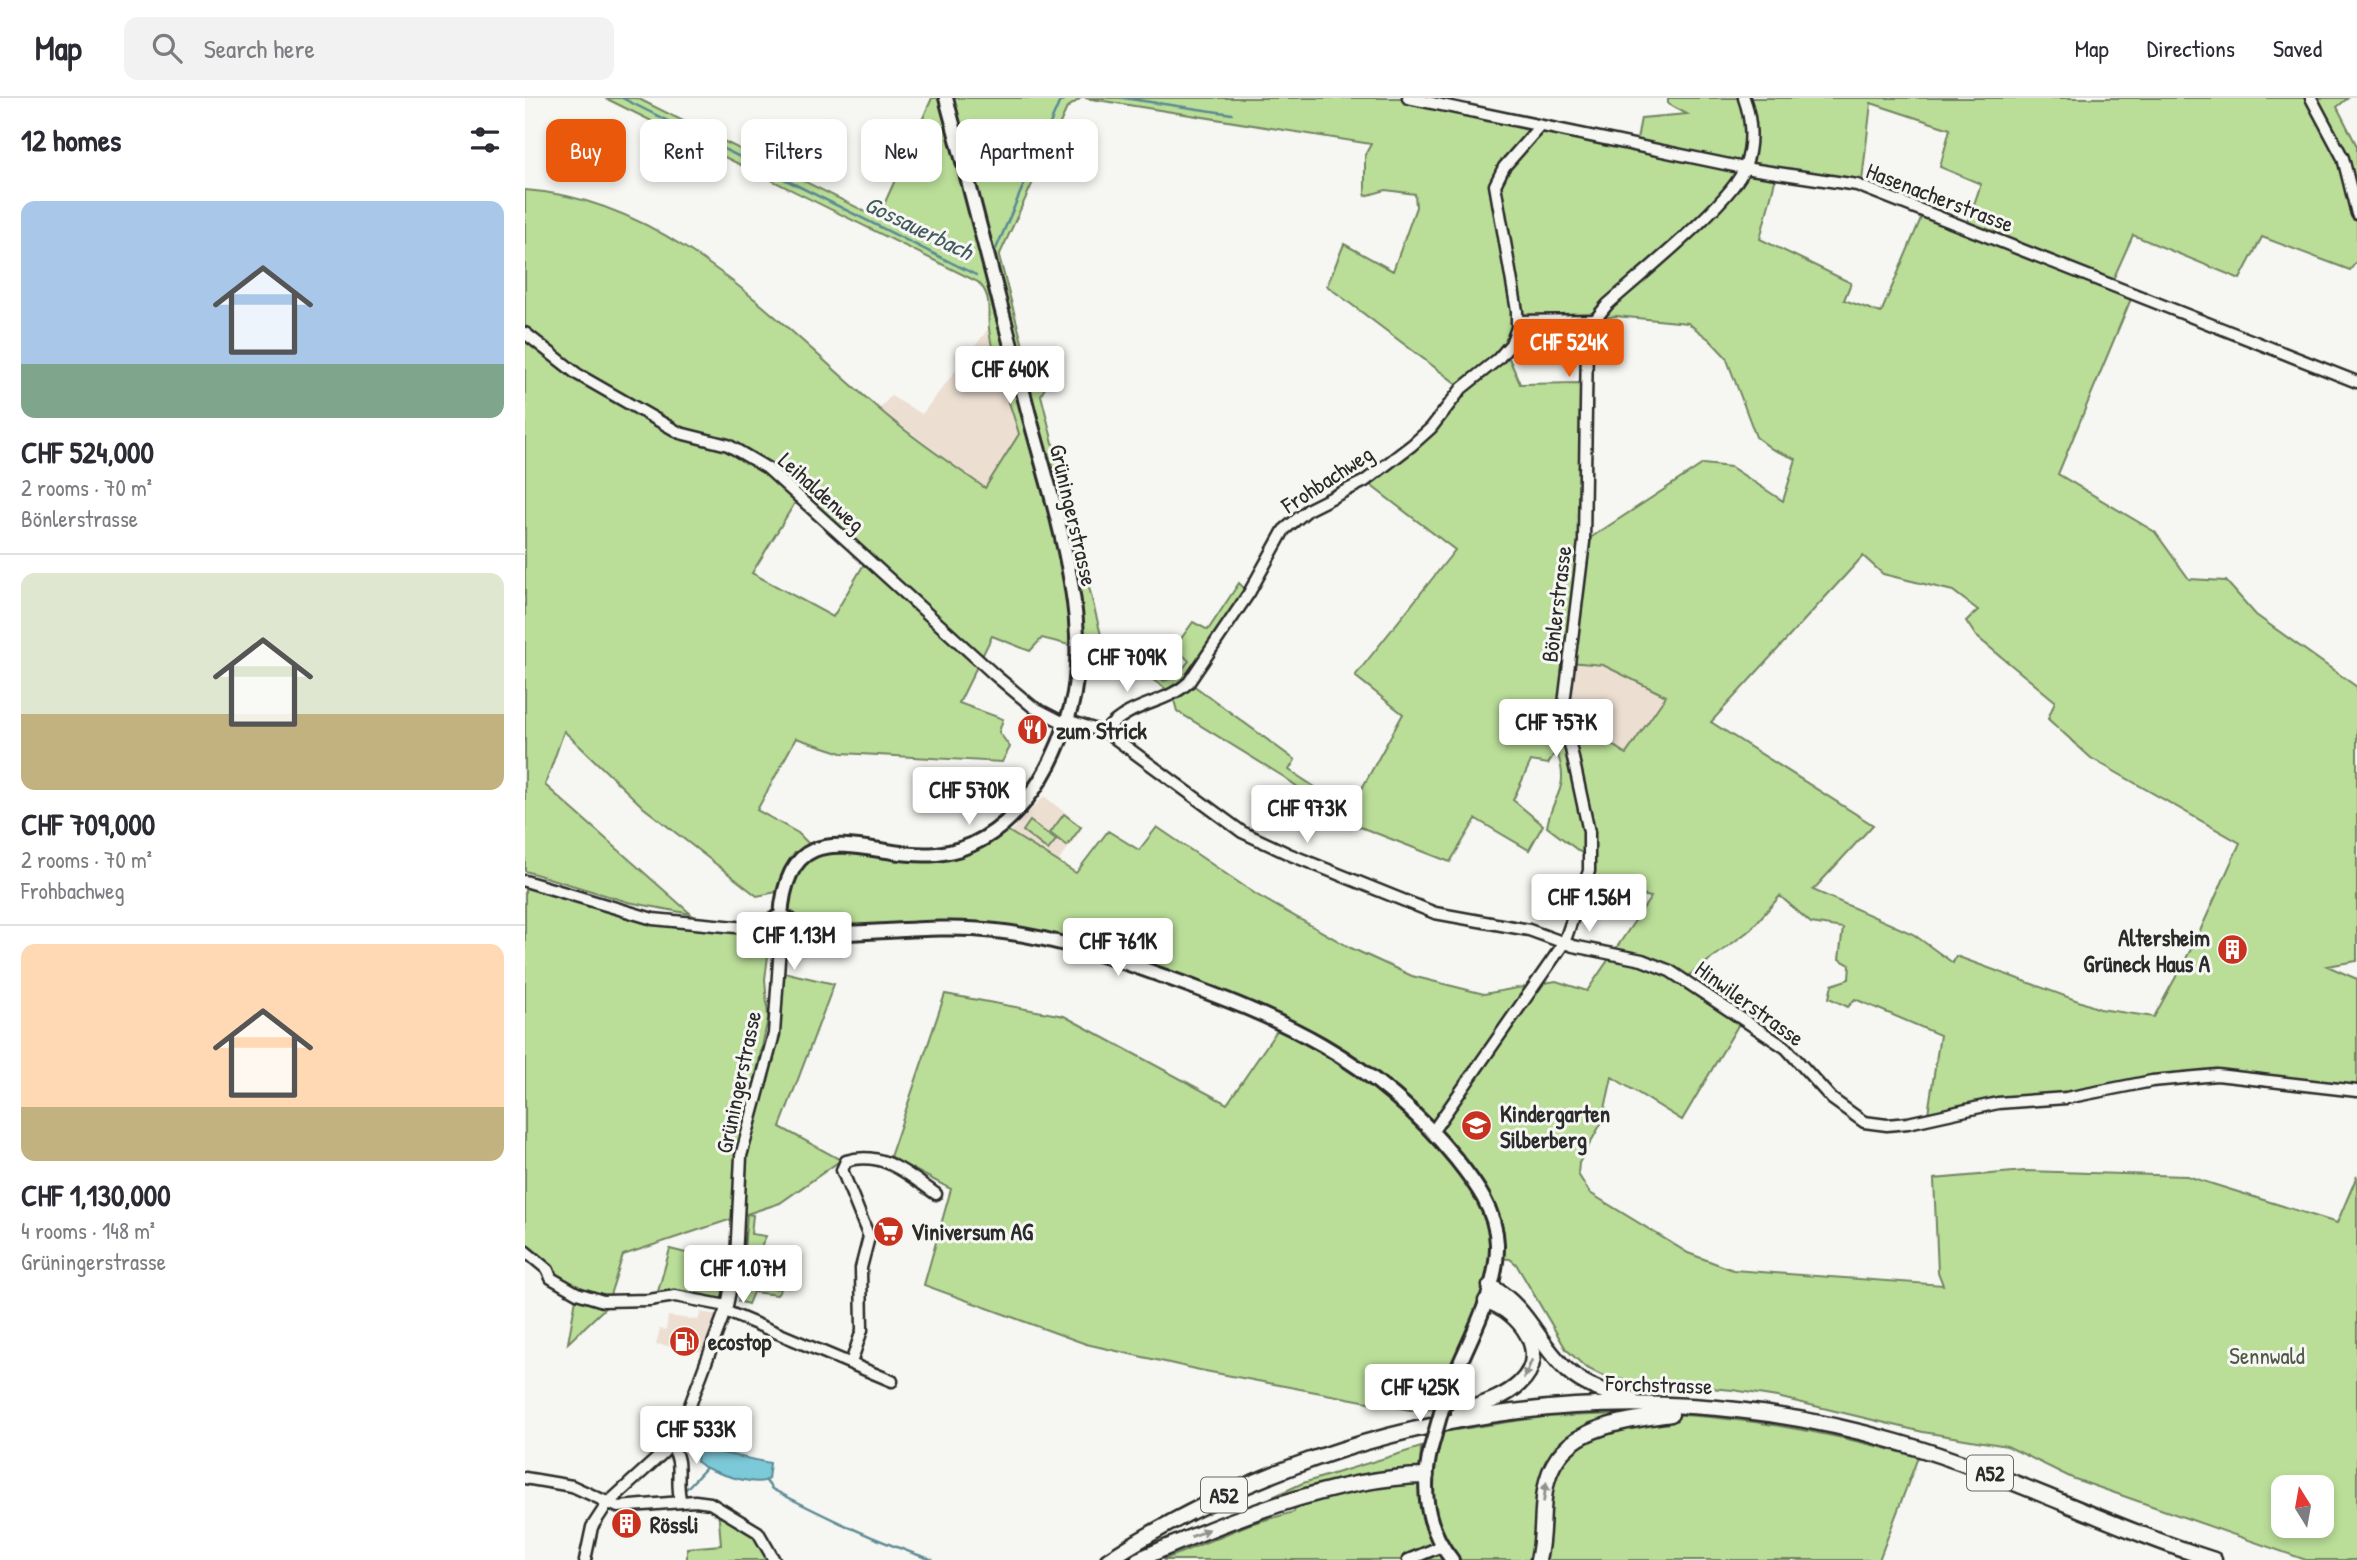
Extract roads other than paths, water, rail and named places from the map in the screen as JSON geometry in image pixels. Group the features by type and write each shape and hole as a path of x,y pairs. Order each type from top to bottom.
{"highway":[{"path":"1488,1293 1523,1311 1556,1358 1578,1379 1606,1392 1650,1404"},
{"path":"1421,1427 1506,1394 1520,1384 1530,1370 1533,1350 1527,1332 1488,1293"},
{"name":"Forchstrasse","path":"1108,1560 1182,1516 1260,1479 1338,1450 1421,1427 1529,1409 1650,1404 1757,1412 1884,1438 1982,1470 2137,1533 2214,1560"},
{"path":"1538,1560 1547,1480 1555,1461 1567,1446 1596,1428 1671,1414"},
{"name":"Forchstrasse","path":"1125,1560 1190,1522 1263,1488 1334,1461 1404,1440 1535,1418 1671,1414 1778,1424 1885,1448 1958,1471 2184,1560"},
{"path":"1137,1560 1270,1508 1367,1483 1426,1476"}],"main road":[{"name":"Grüningerstrasse","path":"781,917 793,872 805,856 819,848 839,844 936,854 963,848 988,835 1010,817 1041,780 1067,722 1075,691 1075,621 1061,539 946,98"},
{"path":"781,917 790,919 795,933 790,942 780,946 770,940 767,930 770,922 781,917"},
{"path":"795,933 851,934 961,928 1040,938 1087,950 1196,987 1279,1020 1320,1041 1389,1090 1433,1131 1476,1185 1488,1210 1497,1241 1488,1293 1459,1359 1442,1409 1426,1476 1428,1513 1442,1546 1452,1560"}],"street":[{"name":"Hasenacherstrasse","path":"1408,98 1744,168 1847,183 1879,192 2357,382"},
{"path":"1540,127 1504,167 1495,185 1518,321 1595,320 1720,201 1744,168 1751,128 1744,98"},
{"path":"2312,98 2343,159 2357,214"},
{"name":"Bönlerstrasse","path":"1433,1131 1564,943 1585,887 1591,855 1563,712 1584,542 1584,358 1595,320"},
{"name":"Frohbachweg","path":"1105,731 1122,714 1187,684 1249,593 1284,530 1309,509 1365,481 1421,437 1462,388 1506,351 1518,321"},
{"name":"Leihaldenweg","path":"525,332 577,374 680,433 728,445 767,468 1001,681 1033,707 1067,722"},
{"name":"Hinwilerstrasse","path":"1067,722 1105,731 1237,828 1263,843 1435,913 1529,930 1564,943 1635,958 1671,971 1780,1044 1842,1108 1854,1117 1875,1125 1927,1120 2008,1101 2077,1097 2152,1081 2201,1076 2244,1075 2357,1091"},
{"path":"525,881 653,919 767,930"},
{"name":"Grüningerstrasse","path":"585,1560 592,1527 607,1504 671,1445 683,1426 726,1309 736,1260 741,1156 774,1034 780,946"},
{"path":"851,1363 862,1330 861,1268 869,1237 842,1170 846,1161 862,1156 888,1161 936,1194"},
{"path":"525,1251 548,1270 551,1278 577,1293 603,1301 649,1300 675,1296 726,1309 892,1381"},
{"path":"671,1445 680,1460 678,1489 681,1502"},
{"path":"525,1478 572,1486 607,1504 625,1507 705,1502 737,1517 761,1535 774,1560"},
{"path":"1408,1560 1442,1546"}],"water":[{"path":"703,1449 770,1463 768,1479 744,1480 710,1470 697,1462 698,1452"}],"waterway":[{"name":"Gossauerbach","path":"622,98 976,275"},
{"name":"Gossauerbach","path":"996,249 1059,103 1066,98"},
{"name":"Gossauerbach","path":"1123,98 1232,114"},
{"path":"686,1489 705,1469"},
{"path":"525,1473 543,1476"},
{"path":"552,1477 572,1481"},
{"path":"766,1481 772,1489 831,1519 933,1560"},
{"path":"621,1500 636,1501"}],"place":[{"name":"zum Strick","path":"1033,730"},
{"name":"Altersheim Grüneck Haus A","path":"2233,950"},
{"name":"Kindergarten Silberberg","path":"1477,1126"},
{"name":"Viniversum AG","path":"888,1231"},
{"name":"ecostop","path":"685,1341"},
{"name":"Rössli","path":"627,1524"}],"park label":[{"name":"Sennwald","path":"2267,1355"}]}
